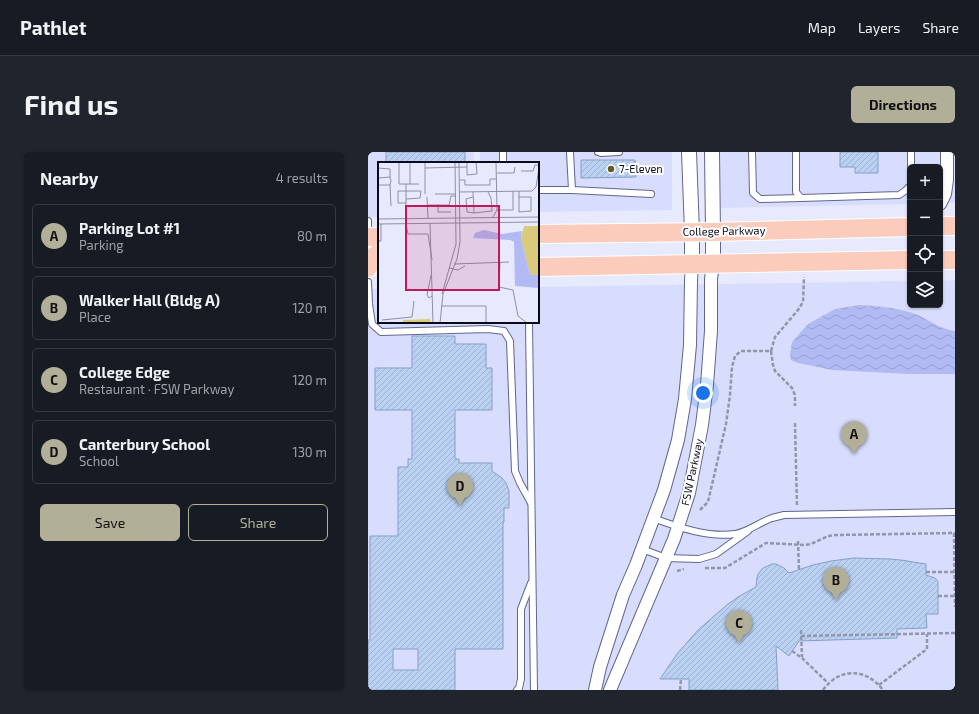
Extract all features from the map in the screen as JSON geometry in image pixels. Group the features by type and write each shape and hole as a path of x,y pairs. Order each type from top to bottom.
{"main road":[{"path":"943,226 955,226"},
{"name":"College Parkway","path":"539,234 713,232 907,227"},
{"path":"378,254 374,256 368,268 378,269"},
{"path":"539,267 907,260"},
{"path":"943,260 955,260"}],"street":[{"path":"689,152 692,264"},
{"path":"712,152 713,264"},
{"path":"942,200 951,180 947,152"},
{"name":"FSW Parkway","path":"595,690 600,667 623,595 664,490 678,440 685,399 690,345 692,264"},
{"name":"FSW Parkway","path":"610,690 666,558 689,494 702,425 706,392 711,331 711,279 713,264"}],"lane":[{"path":"570,152 572,190"},
{"path":"598,152 619,152"},
{"path":"752,152 753,193 760,199 899,195 907,189"},
{"path":"796,152 796,192 800,198"},
{"path":"910,152 911,164"},
{"path":"539,190 651,194"},
{"path":"368,221 368,237"},
{"path":"368,282 372,324 381,332 488,329 504,331 510,341 515,471 532,504"},
{"path":"529,323 534,690"},
{"path":"653,518 678,527 715,535 736,534 772,518 784,515 955,512"},
{"path":"642,549 666,558 699,559 716,554 755,526"},
{"path":"517,690 521,679 521,608 533,580"}],"path":[{"path":"795,406 795,396 792,388 775,371 771,351 775,337 803,302 804,277"},
{"path":"700,510 708,502 726,424 732,367 735,356 741,351 771,351"},
{"path":"795,423 798,507"},
{"path":"703,568 725,568 766,543 798,545 811,544 828,536 837,535 954,533 955,607"},
{"path":"798,541 799,570"},
{"path":"677,571 688,568"},
{"path":"926,572 954,572"},
{"path":"938,596 955,596"},
{"path":"801,630 800,636 802,658"},
{"path":"880,685 927,649 927,634"},
{"path":"800,636 955,634"},
{"path":"792,651 802,658 828,683"},
{"path":"823,690 828,683 840,675 852,673 866,675 880,685 883,690"},
{"path":"680,690 681,679"}],"shaded area":[{"path":"368,152 474,152 474,162 378,162 378,217 368,217"},
{"path":"480,152 672,152 672,210 539,212 539,162 480,162"},
{"path":"719,152 955,152 955,203 943,203 943,164 907,164 907,204 720,208"},
{"path":"955,280 955,690 368,690 368,289 378,289 378,323 539,323 539,287 907,281 907,308 943,308 943,281"}],"water":[{"path":"859,305 897,309 918,315 940,327 955,331 955,374 908,374 832,370 798,363 791,360 790,354 792,342 808,324 835,309"}],"building":[{"path":"386,152 465,152 465,162 386,162"},
{"path":"840,152 878,152 878,173 855,173 855,167 840,167"},
{"path":"581,160 635,160 636,177 581,178"},
{"path":"412,336 455,336 455,344 486,344 486,368 492,368 492,410 455,410 455,459 459,459 459,463 492,463 492,471 502,478 509,491 509,508 504,508 503,522 503,649 455,649 455,690 368,690 368,640 370,640 370,536 398,536 398,467 408,467 408,459 412,459 412,410 375,410 375,368 412,368","holes":["393,649 418,649 418,670 393,670"]},
{"path":"854,558 901,560 926,564 926,575 935,578 938,581 938,614 926,614 927,628 897,629 897,638 799,641 789,656 776,646 778,690 689,690 689,679 660,679 677,654 698,630 728,604 756,587 758,574 763,568 776,564 784,568 789,573 813,565"}],"place":[{"name":"7-Eleven","path":"611,169"},
{"name":"Parking Lot #1","path":"854,454"},
{"name":"Canterbury School","path":"460,506"},
{"name":"Walker Hall (Bldg A)","path":"836,600"},
{"name":"College Edge","path":"739,643"}]}
